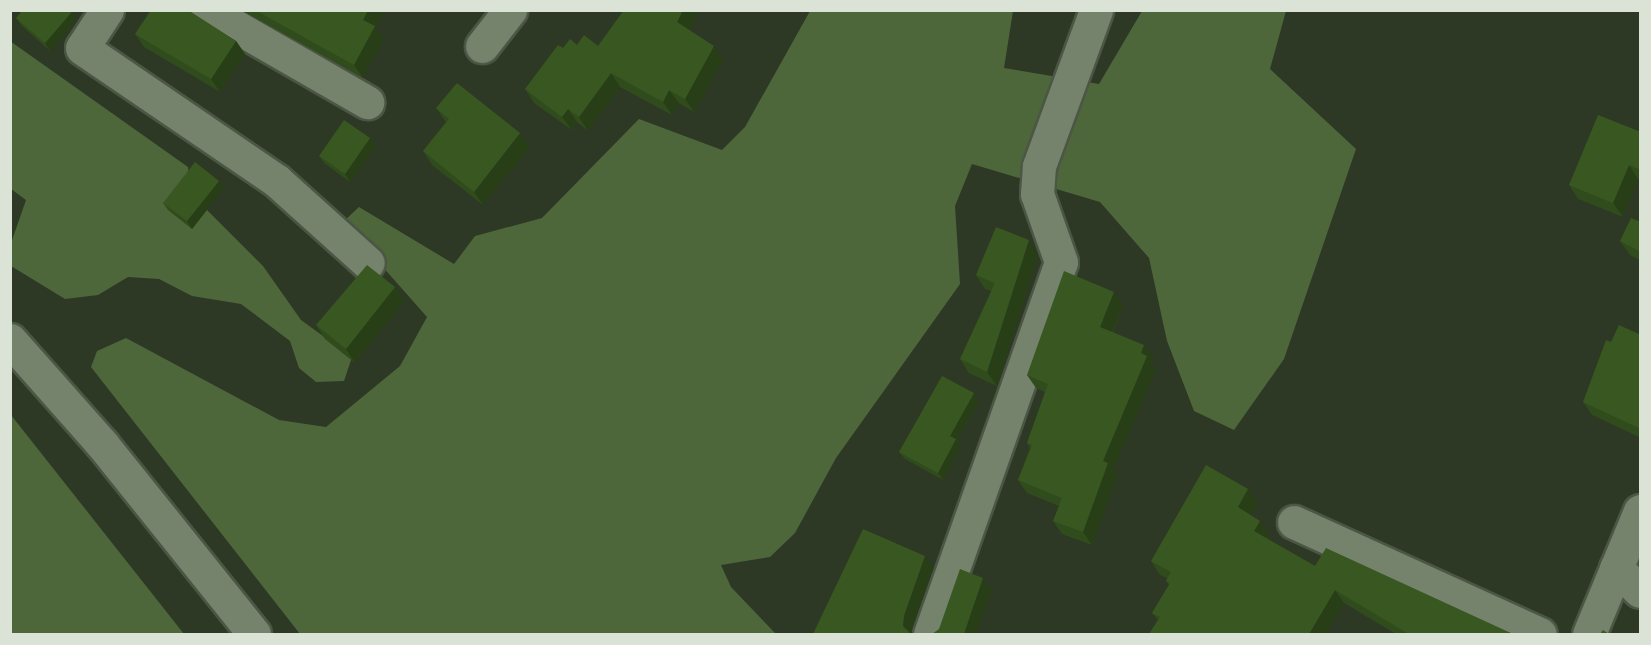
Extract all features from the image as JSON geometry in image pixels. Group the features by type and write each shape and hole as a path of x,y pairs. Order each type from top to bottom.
{"street":[{"path":"107,10 82,48 277,181 368,263"},
{"path":"207,10 368,102"},
{"path":"482,45 510,10"},
{"path":"930,634 1061,262 1037,194 1039,166 1096,10"},
{"path":"10,340 102,444 254,634"},
{"path":"1589,634 1641,511"},
{"path":"1294,522 1540,634"},
{"path":"1616,568 1641,591"}],"green space":[{"path":"810,11 1013,11 1004,68 1099,84 1142,11 1286,11 1270,69 1356,149 1284,359 1234,430 1194,411 1167,341 1149,258 1100,202 972,164 955,206 960,284 836,458 795,533 770,557 721,565 731,587 776,634 300,634 91,367 97,351 126,338 279,420 326,427 400,366 427,317 343,222 359,207 454,264 475,236 542,218 639,119 722,150 745,127"},
{"path":"10,41 188,167 191,194 263,266 301,320 352,357 344,381 316,382 299,368 290,341 241,304 192,296 159,279 128,277 98,295 65,299 11,266 11,243 26,200 11,189"},
{"path":"11,415 184,634 11,634"}],"building":[{"path":"23,10 68,10 71,13 45,43 16,18"},
{"path":"151,10 188,10 236,41 211,79 135,34"},
{"path":"255,10 368,10 363,20 375,26 354,65"},
{"path":"624,10 683,10 677,22 714,46 685,99 669,90 663,102 611,73 579,117 568,109 562,117 525,89 558,45 563,48 570,39 577,45 584,35 598,46"},
{"path":"457,83 520,133 474,192 423,151 449,119 436,108"},
{"path":"1598,115 1641,132 1641,170 1629,165 1613,203 1569,185"},
{"path":"344,120 370,138 345,174 319,156"},
{"path":"195,162 219,181 187,221 163,203"},
{"path":"1631,218 1641,222 1641,252 1620,241"},
{"path":"996,227 1029,240 987,372 960,359 995,283 976,275"},
{"path":"367,265 395,287 346,349 316,325"},
{"path":"1064,271 1114,292 1100,327 1144,345 1141,353 1147,356 1103,461 1108,463 1083,532 1053,521 1062,498 1018,480 1032,445 1027,443 1048,384 1027,375"},
{"path":"1619,325 1641,335 1641,429 1583,402 1606,340 1611,342"},
{"path":"942,376 974,393 950,436 956,439 938,473 899,452"},
{"path":"1206,465 1248,489 1238,507 1260,521 1254,531 1315,566 1326,548 1513,634 1409,634 1335,590 1309,634 1149,634 1160,617 1152,613 1170,583 1166,581 1171,572 1151,561"},
{"path":"863,529 925,556 904,616 903,626 911,634 813,634"},
{"path":"960,569 983,578 964,634 932,634 939,629"}]}
